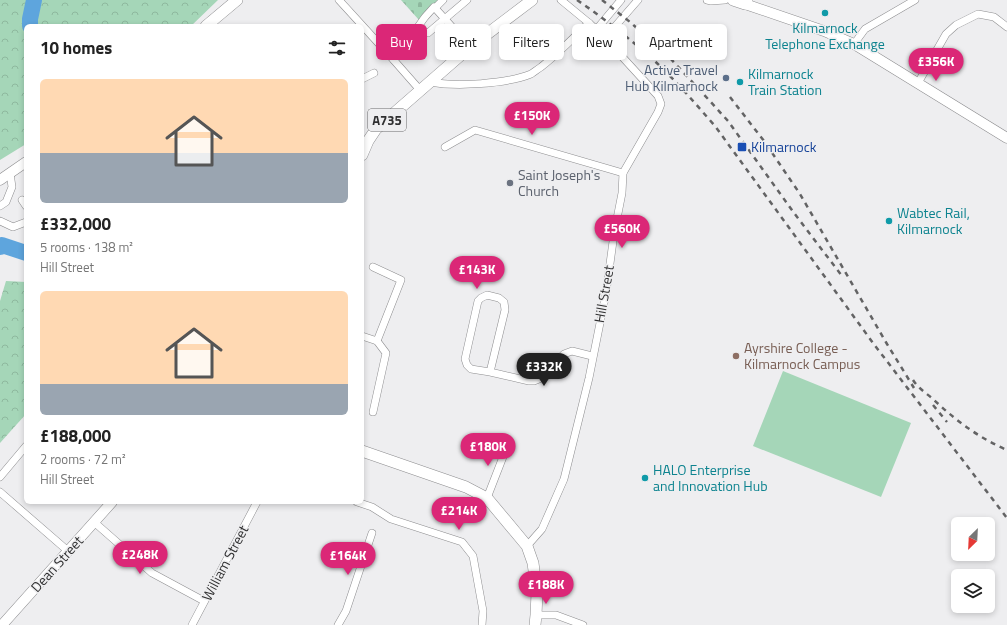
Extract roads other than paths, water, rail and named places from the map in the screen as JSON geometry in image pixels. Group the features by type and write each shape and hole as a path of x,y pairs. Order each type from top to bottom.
{"main road":[{"path":"208,24 237,0"},
{"name":"A735","path":"491,32 532,0"},
{"path":"733,0 746,2"},
{"name":"A735","path":"364,150 376,129 456,60"},
{"path":"364,452 466,487 487,498 527,546 533,563 537,594 535,620"}],"street":[{"path":"339,0 361,24"},
{"path":"421,24 434,7 435,8 443,0"},
{"path":"427,33 467,0"},
{"name":"Hill Street","path":"561,0 589,23"},
{"path":"601,24 621,0"},
{"path":"617,24 638,0"},
{"path":"707,0 725,0"},
{"path":"854,44 865,29 915,0"},
{"path":"746,2 824,31 854,44 1007,138"},
{"path":"435,8 449,24"},
{"path":"918,83 946,34 956,25 978,14 994,17 1007,26"},
{"path":"430,82 441,84 492,82 532,74 589,23"},
{"path":"364,27 376,40"},
{"path":"394,60 420,90"},
{"name":"Hill Street","path":"527,546 542,529 564,479 587,384 606,293 624,173 661,104 658,96 625,60"},
{"path":"364,78 374,73"},
{"path":"445,147 475,130 624,173"},
{"path":"0,180 24,164"},
{"path":"0,206 6,202 12,187 10,173"},
{"path":"0,220 13,227 24,223"},
{"path":"373,266 401,280 377,341"},
{"path":"490,372 505,310 504,302 499,298 487,295 478,301 466,359 467,365 471,369 534,381 539,379 564,354 572,351 592,356"},
{"path":"364,337 377,341 386,353 373,412"},
{"path":"487,498 508,444"},
{"path":"0,477 24,448"},
{"path":"0,492 68,551"},
{"name":"Dean Street","path":"2,625 110,504"},
{"name":"William Street","path":"192,625 256,504"},
{"path":"363,504 372,507 391,518 462,542 474,556 483,611 482,625"},
{"path":"94,522 152,573 204,601"},
{"path":"338,625 346,611 372,533"},
{"path":"535,620 556,615 583,625"}],"waterway":[{"path":"30,24 34,0"},
{"path":"0,247 2,245 24,252"}],"railway":[{"path":"577,0 622,33 666,71 715,126 873,343 1007,518"},
{"path":"602,0 630,22 670,58 728,121 794,213 842,276"},
{"path":"730,97 764,141 800,194 914,388"},
{"path":"913,380 920,388 959,421 977,434 1007,450"},
{"path":"933,405 947,422"}],"place":[{"name":"Kilmarnock Telephone Exchange","path":"825,13"},
{"name":"Active Travel Hub Kilmarnock","path":"726,78"},
{"name":"Kilmarnock Train Station","path":"740,82"},
{"name":"Kilmarnock","path":"742,147"},
{"name":"Saint Joseph's Church","path":"510,183"},
{"name":"Wabtec Rail, Kilmarnock","path":"889,221"},
{"name":"Ayrshire College - Kilmarnock Campus","path":"736,356"},
{"name":"HALO Enterprise and Innovation Hub","path":"645,478"}]}
